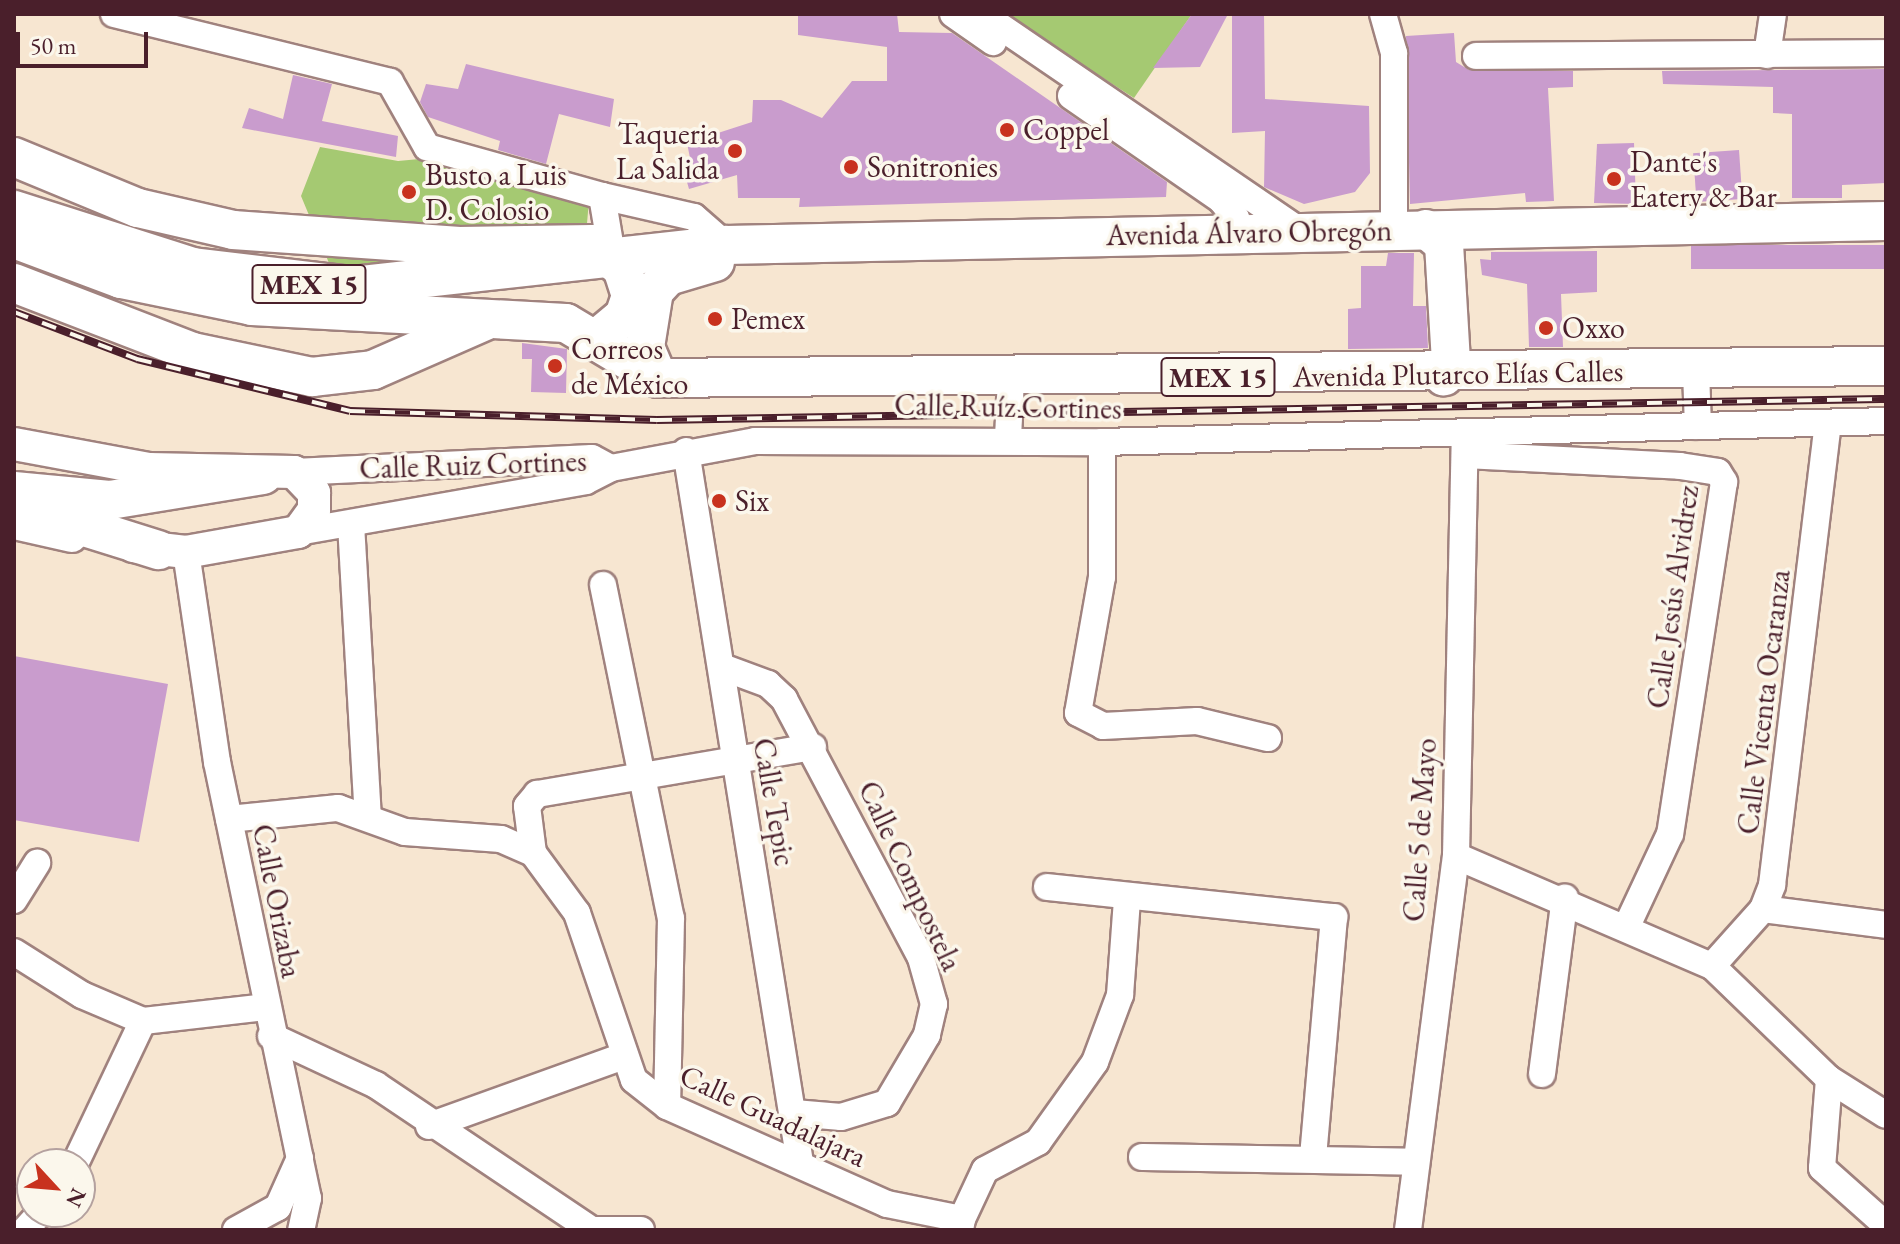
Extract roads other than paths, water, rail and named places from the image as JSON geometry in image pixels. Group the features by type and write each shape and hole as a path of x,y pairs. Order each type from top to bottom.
{"highway":[{"path":"14,157 183,221 339,240 575,240 612,255 631,296 624,316 582,330 555,295 569,263"},
{"name":"MEX 15","path":"14,210 123,250 264,280 353,286 569,263 612,255"},
{"name":"Avenida Álvaro Obregón","path":"612,255 726,245 1235,231 1487,230 1886,221"},
{"path":"1410,230 1444,244 1451,361 1444,376"},
{"path":"1484,375 1474,359 1471,255 1487,230"},
{"name":"MEX 15","path":"14,239 121,279 252,306 490,317 582,330 658,378"},
{"path":"658,378 645,347 659,282 783,245"},
{"path":"14,283 193,352 312,377 373,370 440,343 490,317"},
{"name":"Avenida Plutarco Elías Calles","path":"658,378 1444,376 1886,366"},
{"path":"26,506 168,496 278,474"},
{"path":"26,506 172,551"}],"main road":[{"name":"Calle Ruiz Cortines","path":"14,444 149,469 278,474"},
{"path":"278,474 309,483 316,502 298,532"},
{"name":"Calle Ruiz Cortines","path":"172,551 298,532"}],"street":[{"path":"114,14 370,73 398,88 427,147 602,196 694,217 726,245"},
{"path":"953,14 1221,200 1236,218 1235,231"},
{"path":"982,14 1300,231"},
{"path":"1383,14 1394,53 1410,230"},
{"path":"1767,55 1773,14"},
{"path":"1476,56 1886,53"},
{"path":"602,196 612,255"},
{"path":"1696,370 1698,426"},
{"path":"1008,437 1011,379"},
{"name":"Calle Ruíz Cortines","path":"611,468 686,451 787,440 1008,437 1102,442 1465,444 1698,426 1828,425 1886,421"},
{"name":"Calle Vicenta Ocaranza","path":"1712,966 1763,909 1782,826 1828,425"},
{"path":"1102,442 1102,577 1078,713 1103,726 1197,721 1268,738"},
{"name":"Calle 5 de Mayo","path":"1408,1230 1456,856 1465,444"},
{"name":"Calle Jesús Alvidrez","path":"1465,444 1718,472 1724,482 1670,834 1627,926"},
{"name":"Calle Tepic","path":"686,451 722,667 732,759 800,1163"},
{"name":"Calle Ruiz Cortines","path":"278,474 592,458 611,468"},
{"name":"Calle Ruiz Cortines","path":"298,532 586,481 611,468"},
{"path":"351,524 368,816"},
{"name":"Calle Orizaba","path":"172,551 271,1036 308,1198 301,1230"},
{"path":"603,585 647,777 652,846 672,930 668,1099"},
{"name":"Calle Compostela","path":"722,667 768,684 813,747 921,958 934,1004 927,1035 887,1103 841,1117 794,1113"},
{"path":"229,819 338,808 368,816 405,832 501,839 533,853 532,797 813,747"},
{"name":"Calle Guadalajara","path":"533,853 581,924 621,1057 634,1080 887,1204 961,1224"},
{"path":"1456,856 1565,897 1712,966 1829,1079 1886,1115"},
{"path":"14,900 37,863"},
{"path":"1047,887 1127,899 1334,917 1313,1159"},
{"path":"1542,1074 1565,897"},
{"path":"961,1224 985,1170 1038,1142 1095,1062 1120,995 1127,899"},
{"path":"1763,909 1886,925"},
{"path":"14,952 82,995 143,1021 265,1007"},
{"path":"83,1148 143,1021"},
{"path":"271,1036 364,1078 429,1126 589,1229 641,1230"},
{"path":"429,1126 621,1057"},
{"path":"1829,1079 1822,1168 1886,1225"},
{"path":"1142,1157 1416,1162"},
{"path":"236,1230 278,1207 300,1158"}],"railway":[{"path":"14,312 137,359 350,411 657,420 1886,399"}],"place":[{"name":"Coppel","path":"1007,130"},
{"name":"Taqueria La Salida","path":"735,151"},
{"name":"Sonitronies","path":"851,167"},
{"name":"Dante's Eatery & Bar","path":"1614,179"},
{"name":"Busto a Luis D. Colosio","path":"409,192"},
{"name":"Pemex","path":"715,319"},
{"name":"Oxxo","path":"1546,328"},
{"name":"Correos de México","path":"555,366"},
{"name":"Six","path":"719,501"}]}
